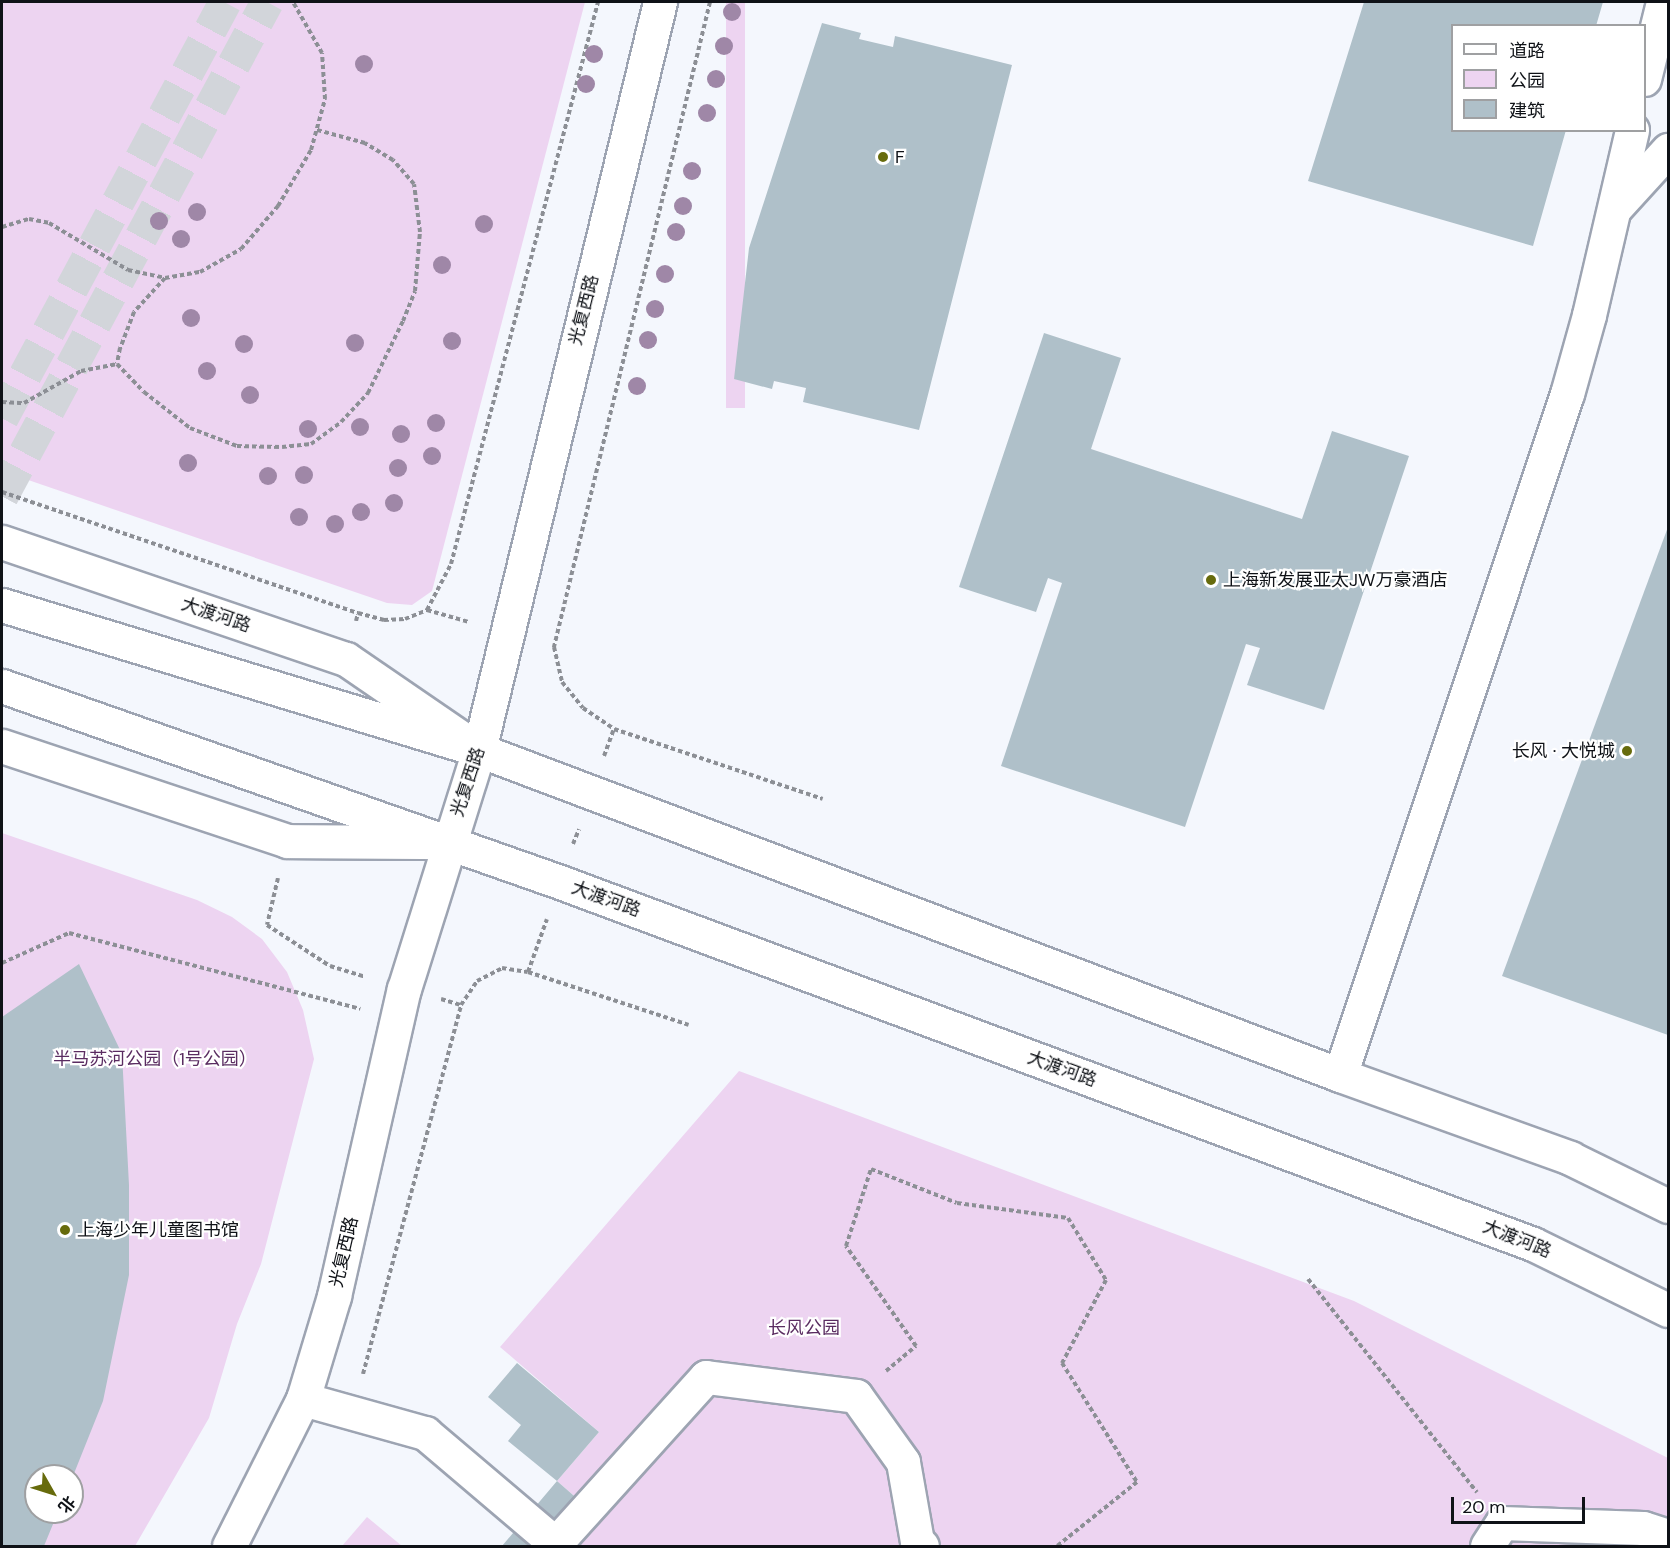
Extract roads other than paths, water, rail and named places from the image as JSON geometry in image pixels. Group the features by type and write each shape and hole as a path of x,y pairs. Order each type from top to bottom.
{"street":[{"name":"光复西路","path":"229,1546 303,1399 334,1296 397,1018 448,842 479,750 660,2"},
{"path":"1646,70 1663,2"},
{"path":"1340,1075 1567,394 1589,315 1632,132"},
{"path":"1612,211 1668,150"},
{"name":"大渡河路","path":"2,542 346,659 479,750"},
{"name":"大渡河路","path":"2,605 479,750 1340,1075 1570,1158 1668,1206"},
{"name":"大渡河路","path":"2,686 448,842 1533,1244 1668,1310"},
{"name":"大渡河路","path":"2,746 286,841 448,842"},
{"path":"303,1399 425,1433 555,1545 706,1377 856,1396 903,1462 917,1541 922,1546"},
{"path":"1494,1535 1643,1528 1668,1536"}],"tunnel":[{"path":"2,418 225,2"},
{"path":"2,496 267,2"}],"place":[{"name":"F","path":"883,157"},
{"name":"上海新发展亚太JW万豪酒店","path":"1211,580"},
{"name":"长风 · 大悦城","path":"1627,751"},
{"name":"上海少年儿童图书馆","path":"65,1230"}],"park label":[{"name":"半马苏河公园（1号公园）","path":"155,1059"},
{"name":"长风公园","path":"804,1328"}]}
